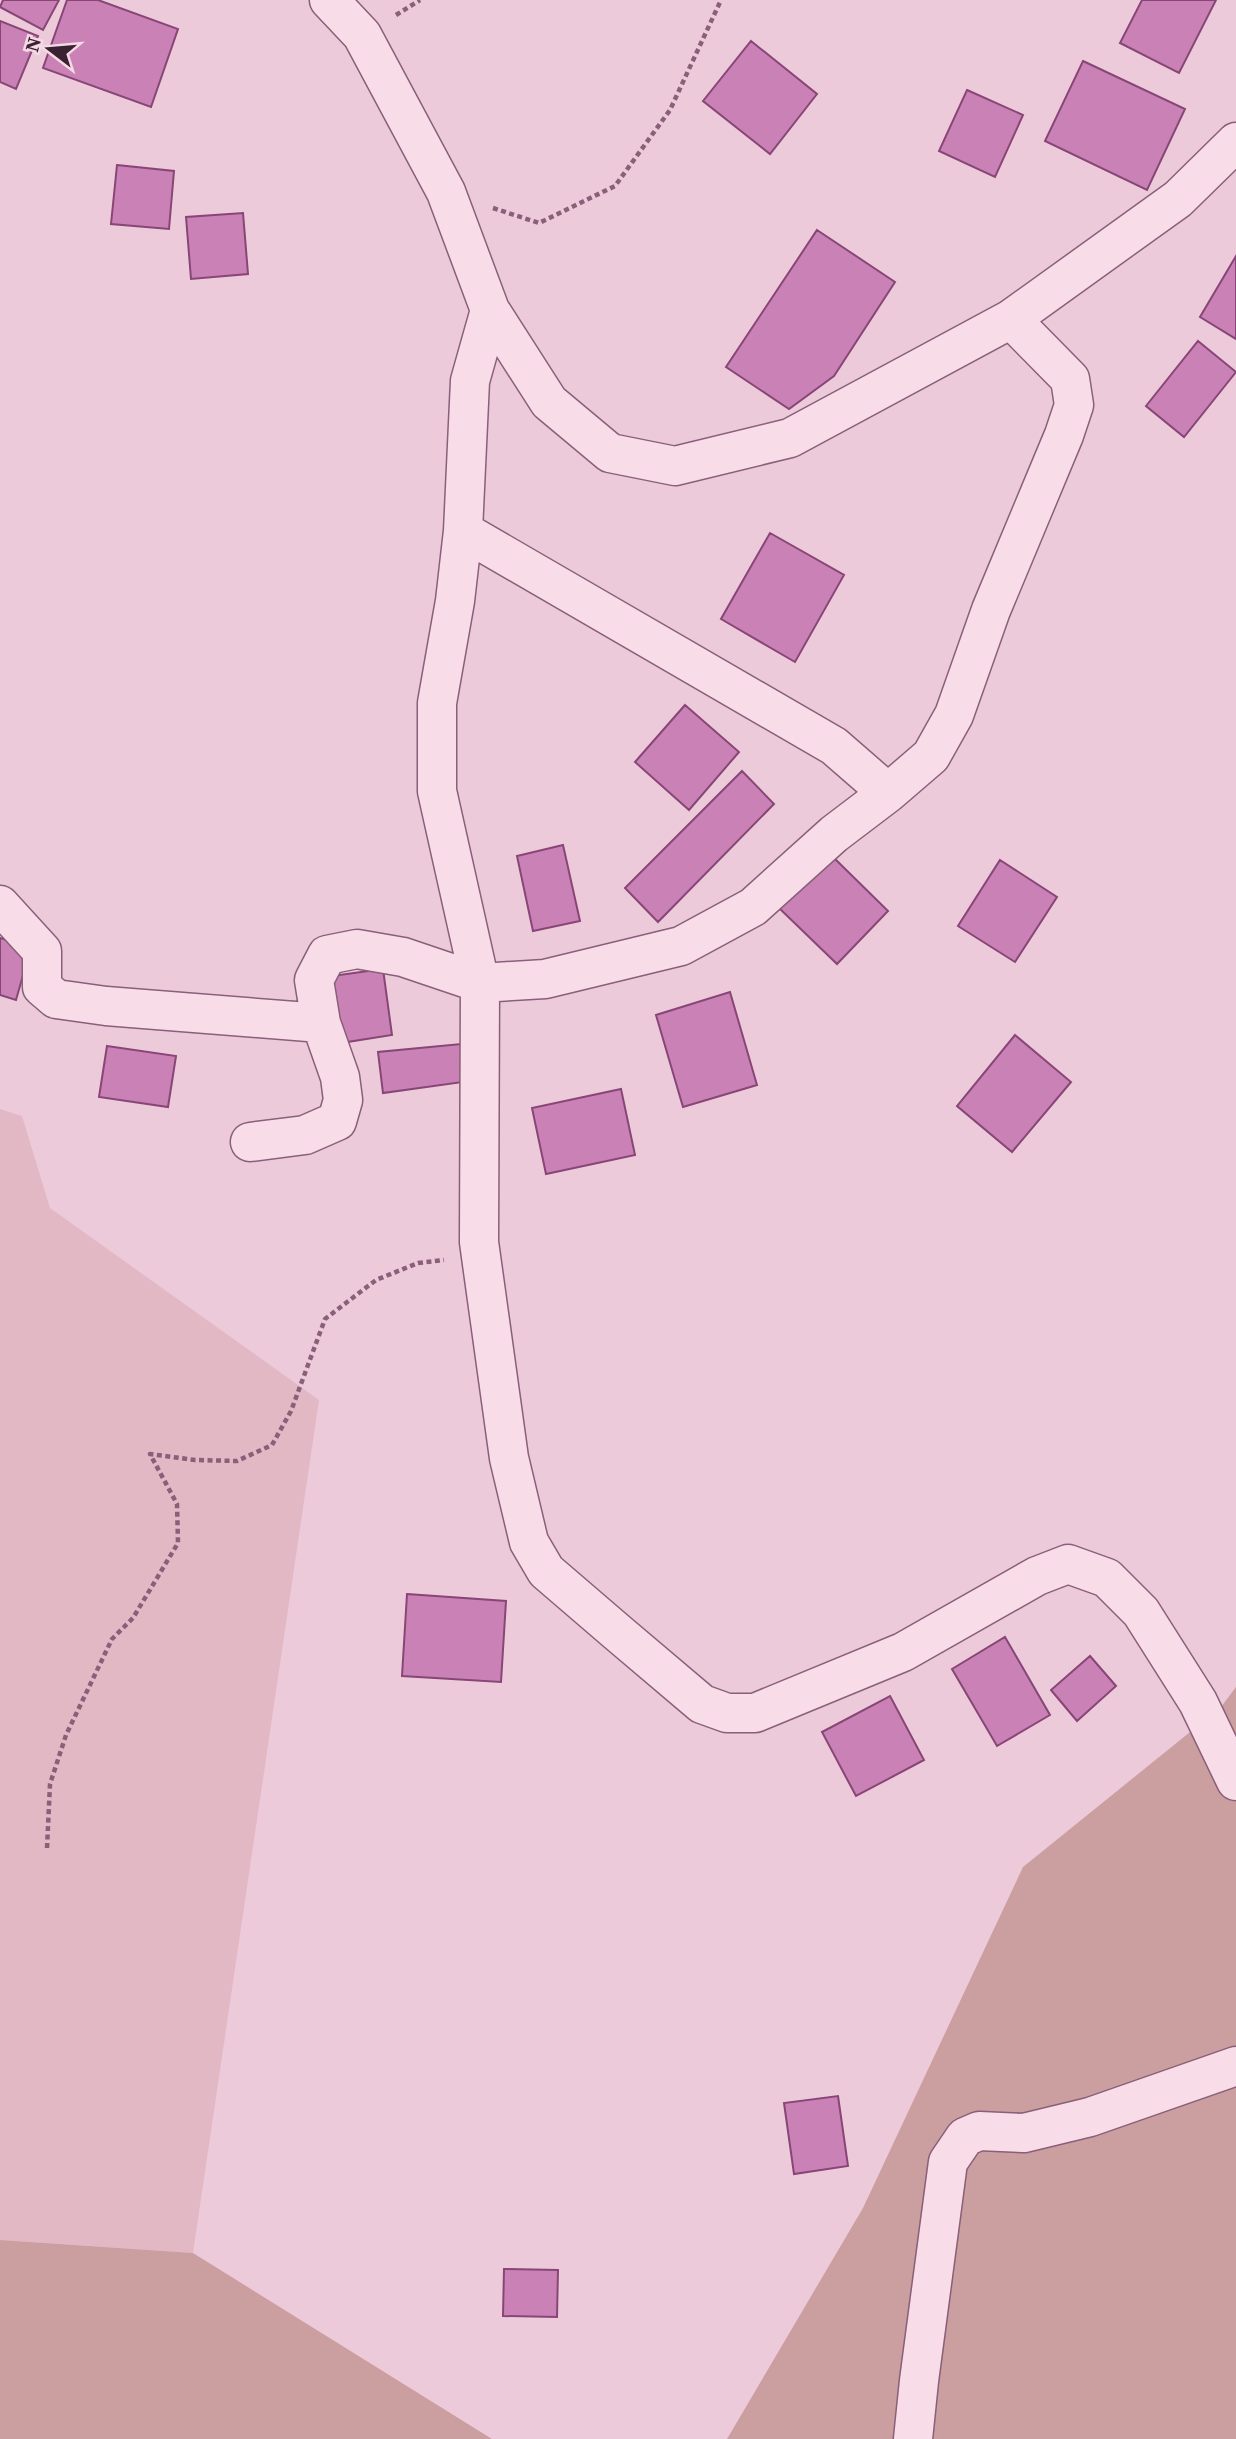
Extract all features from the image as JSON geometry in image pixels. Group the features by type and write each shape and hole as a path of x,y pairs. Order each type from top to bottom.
{"street":[{"path":"329,0 362,35 446,192 489,310 549,402 610,453 676,466 790,438 1011,319 1178,199 1236,142"},
{"path":"489,310 470,381 463,531 455,601 437,704 437,791 480,983 479,1242 509,1458 529,1542 546,1571 702,1704 727,1713 755,1713 903,1652 1037,1576 1068,1564 1107,1578 1141,1612 1198,1702 1236,1781"},
{"path":"250,1142 305,1135 337,1121 343,1100 340,1077 321,1023 314,980 327,955 357,949 403,957 480,983 545,979 681,946 753,907 834,834 931,756 954,715 991,610 1065,435 1074,405 1070,379 1011,319"},
{"path":"463,531 834,746 888,793"},
{"path":"0,905 42,951 42,987 56,999 106,1006 321,1023"},
{"path":"914,2439 926,2318 948,2162 965,2137 979,2131 1024,2133 1090,2117 1236,2066"}],"path":[{"path":"446,192 539,223 615,186 670,110 721,0"},
{"path":"47,1848 50,1784 66,1735 112,1639 134,1618 177,1543 177,1504 150,1454 195,1460 237,1461 272,1445 291,1411 325,1319 376,1280 418,1263 442,1261 479,1242"}],"shaded area":[{"path":"0,1109 22,1116 50,1208 319,1400 193,2253 0,2240"},
{"path":"1236,1687 1236,2439 727,2439 863,2208 1023,1867 1221,1707"},
{"path":"0,2240 193,2253 492,2439 0,2439"}],"building":[{"path":"3,0 59,0 43,30 0,7"},
{"path":"67,0 98,0 178,29 151,107 43,68"},
{"path":"1142,0 1216,0 1179,73 1120,43"},
{"path":"0,21 38,36 16,89 0,82"},
{"path":"751,41 817,94 770,154 703,101"},
{"path":"1083,61 1185,109 1147,190 1045,141"},
{"path":"967,90 1023,115 995,177 939,151"},
{"path":"117,165 174,171 169,229 111,224"},
{"path":"243,213 248,274 191,279 186,217"},
{"path":"817,230 895,282 834,376 789,409 726,367"},
{"path":"1236,256 1236,339 1200,317"},
{"path":"1198,341 1236,372 1184,437 1146,406"},
{"path":"770,533 844,575 795,662 721,619"},
{"path":"685,705 739,752 689,810 635,762"},
{"path":"742,771 774,804 658,922 625,888"},
{"path":"563,845 580,921 533,931 517,856"},
{"path":"830,854 888,911 837,964 779,908"},
{"path":"1000,860 1057,897 1015,962 958,926"},
{"path":"0,938 31,947 16,1000 0,995"},
{"path":"383,969 392,1035 341,1043 332,976"},
{"path":"730,992 757,1085 683,1107 656,1015"},
{"path":"1015,1035 1071,1082 1012,1152 957,1106"},
{"path":"461,1044 463,1082 383,1093 378,1052"},
{"path":"107,1046 176,1056 168,1107 99,1097"},
{"path":"621,1089 635,1155 546,1174 532,1108"},
{"path":"407,1594 506,1601 501,1682 402,1676"},
{"path":"1005,1637 1050,1715 997,1746 952,1669"},
{"path":"1090,1656 1116,1686 1077,1721 1051,1690"},
{"path":"890,1696 924,1760 856,1796 822,1732"},
{"path":"838,2096 848,2166 794,2174 784,2103"},
{"path":"504,2269 558,2270 557,2317 503,2316"}]}
